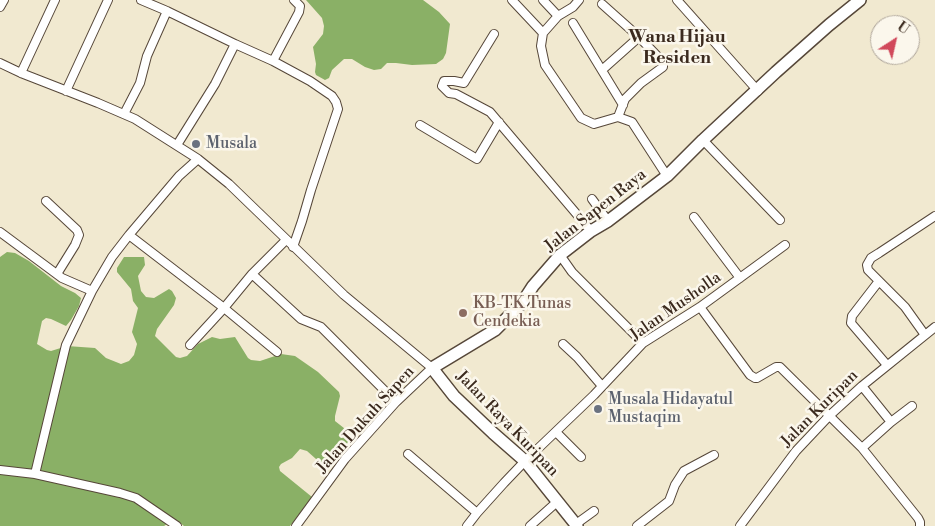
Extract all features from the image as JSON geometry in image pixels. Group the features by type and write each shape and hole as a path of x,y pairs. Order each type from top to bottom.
{"street":[{"path":"0,7 4,0"},
{"path":"20,73 55,0"},
{"path":"66,91 108,0"},
{"path":"141,0 273,61 310,81 332,96 336,102 338,109 293,246"},
{"path":"273,61 299,12 300,6 294,0"},
{"path":"512,0 543,32"},
{"path":"543,0 558,16"},
{"path":"579,0 573,7 558,16 543,32 541,46 545,65 581,118 594,124 618,117 632,122 667,176"},
{"path":"677,0 758,91"},
{"name":"Jalan Sapen Raya","path":"432,368 495,330 522,303 533,286 560,256 667,176 776,72 860,0"},
{"path":"602,4 661,58 663,64 663,67 641,83 625,100 618,117"},
{"path":"124,114 140,83 147,56 167,11"},
{"path":"573,23 623,104"},
{"path":"494,34 464,83 444,81 442,86 449,93 456,94 490,112 591,231"},
{"path":"602,70 639,37"},
{"path":"177,145 215,84 235,44"},
{"name":"Jalan Dukuh Sapen","path":"0,63 20,73 136,119 198,159 228,184 344,294 432,368 396,402 346,459 296,526"},
{"path":"420,125 478,159 499,122"},
{"path":"703,140 780,220"},
{"path":"31,473 66,345 92,291 112,257 129,235 179,176 198,159"},
{"path":"592,199 608,220"},
{"path":"46,202 77,230 79,235 57,274"},
{"path":"925,335 905,307 868,270 867,265 871,258 935,216"},
{"path":"694,217 740,278"},
{"path":"0,232 62,278 92,291"},
{"path":"129,235 224,308 276,352"},
{"path":"190,345 252,274 286,240"},
{"name":"Jalan Musholla","path":"525,461 643,343 700,307 785,245"},
{"path":"560,256 572,272 643,343"},
{"path":"252,274 301,319 321,327 396,402"},
{"path":"879,281 852,316 851,322 887,366"},
{"path":"700,307 750,375 757,378 776,367 780,367 862,448 918,518 920,526"},
{"name":"Jalan Kuripan","path":"740,526 796,450 829,416 862,386 935,327"},
{"path":"563,344 602,386"},
{"name":"Jalan Raya Kuripan","path":"432,368 454,396 525,461 577,525"},
{"path":"862,386 891,422"},
{"path":"862,448 912,406"},
{"path":"556,432 580,457"},
{"path":"408,454 477,512"},
{"path":"637,526 669,502 675,485 684,471 714,455"},
{"path":"467,526 477,512 525,461"},
{"path":"0,470 31,473 136,498 177,526"},
{"path":"530,526 558,501"},
{"path":"577,525 594,511"}],"green space":[{"path":"306,0 423,0 439,12 450,24 446,53 443,59 436,64 387,63 381,69 374,70 352,59 344,59 332,70 329,78 325,80 316,75 313,47 323,34 324,26 322,18"},
{"path":"7,252 15,253 29,261 61,286 81,298 79,306 66,326 51,319 46,318 42,321 37,344 47,350 51,351 67,346 95,348 106,358 121,364 129,361 134,355 137,344 132,332 138,308 133,301 131,289 117,272 117,268 124,257 144,257 145,265 138,276 141,291 146,297 154,298 169,289 176,298 174,305 157,329 155,336 176,357 187,356 198,344 212,337 220,339 235,337 251,360 260,361 281,354 295,356 318,372 339,392 340,396 335,421 354,436 328,468 307,451 300,449 292,458 279,467 280,471 312,497 290,526 184,526 175,519 164,526 0,526 0,257"}],"place":[{"name":"Musala","path":"196,144"},
{"name":"KB-TK Tunas Cendekia","path":"463,313"},
{"name":"Musala Hidayatul Mustaqim","path":"598,409"}],"district":[{"name":"Wana Hijau Residen","path":"677,48"}]}
